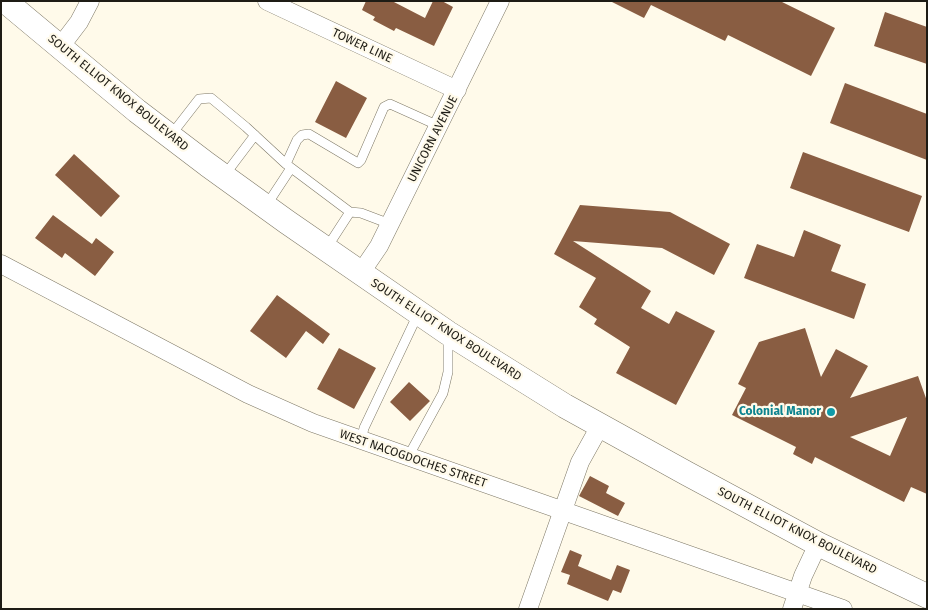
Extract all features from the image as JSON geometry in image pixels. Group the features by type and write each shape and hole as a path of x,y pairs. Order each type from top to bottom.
{"main road":[{"name":"SOUTH ELLIOT KNOX BOULEVARD","path":"5,1 137,111 223,176 360,274 448,333 600,426 818,544 927,596"}],"street":[{"path":"60,46 79,22 90,1"},
{"name":"TOWER LINE","path":"267,1 457,90"},
{"name":"UNICORN AVENUE","path":"360,274 379,246 500,1"},
{"name":"WEST NACOGDOCHES STREET","path":"1,264 248,394 306,420 360,441 843,609"},
{"path":"528,609 584,454 600,426"},
{"path":"792,609 818,544"}],"lane":[{"path":"170,136 199,99 211,98 289,166 350,212 361,212 390,224"},
{"path":"266,207 289,166 298,140 302,135 309,134 358,163 384,106 387,104 439,126"},
{"path":"223,176 255,135"},
{"path":"326,249 350,212"},
{"path":"360,441 364,428 418,313"},
{"path":"408,457 443,393 448,372 448,333"}],"building":[{"path":"366,1 392,1 425,18 433,1 442,1 453,7 434,46 396,28 394,31 373,20 375,17 362,10"},
{"path":"610,1 780,1 835,28 811,76 728,35 725,41 651,5 644,18"},
{"path":"885,12 927,27 927,64 874,46"},
{"path":"336,81 367,98 346,138 315,122"},
{"path":"845,83 927,114 927,160 830,123"},
{"path":"803,152 922,196 909,232 790,188"},
{"path":"74,154 120,196 101,217 55,175"},
{"path":"580,205 670,212 730,244 714,275 662,248 573,241 651,291 641,308 669,324 676,311 715,331 676,405 616,373 630,347 594,324 597,319 579,307 596,278 554,254"},
{"path":"53,215 92,244 96,238 114,252 95,276 65,253 62,258 35,238"},
{"path":"804,230 841,245 831,271 866,284 854,319 744,278 757,244 794,257"},
{"path":"277,295 330,334 323,344 306,331 286,358 250,331"},
{"name":"Colonial Manor","path":"805,328 821,377 836,349 868,366 850,398 918,376 927,401 927,494 911,487 904,502 815,457 812,464 793,454 796,447 732,415 746,388 738,384 759,342","holes":["907,417 890,456 850,437"]},
{"path":"339,348 376,368 354,409 317,389"},
{"path":"409,382 430,401 410,421 390,402"},
{"path":"590,476 609,486 606,493 625,503 618,516 579,496"},
{"path":"570,550 582,555 578,566 611,580 617,565 630,570 621,593 613,590 608,601 567,584 570,575 561,572"}],"place":[{"name":"Colonial Manor","path":"831,412"}]}
